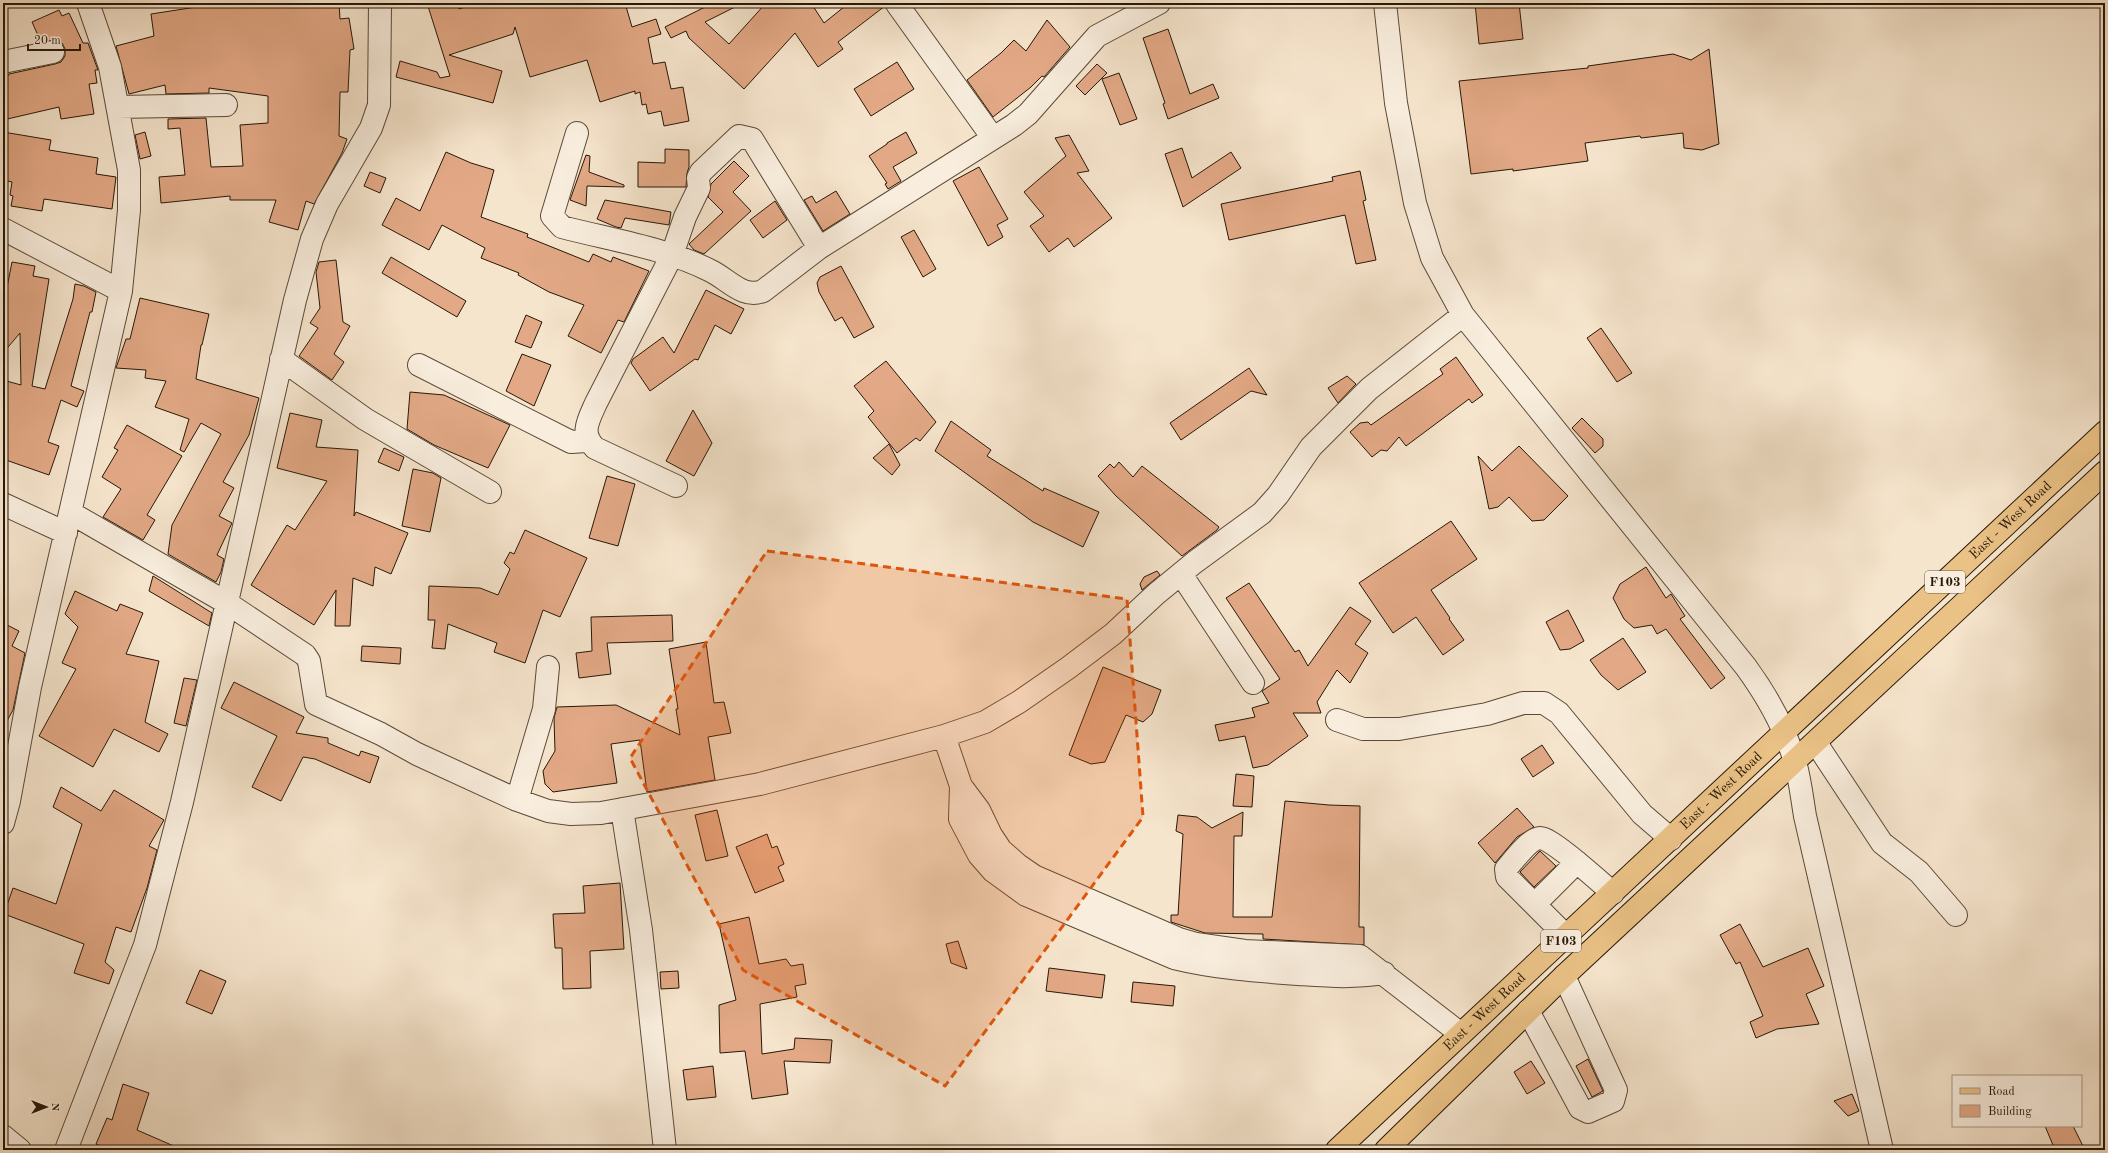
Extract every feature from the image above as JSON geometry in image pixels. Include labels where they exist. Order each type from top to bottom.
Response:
[{"type":"main road","name":"East - West Road","points":[[1337,1150],[2105,432]]},
{"type":"main road","name":"East - West Road","points":[[1386,1150],[1564,976],[1816,743],[2105,472]]},
{"type":"street","points":[[3,823],[9,801],[30,687],[69,523],[121,291],[129,210],[129,170],[110,67],[88,3]]},
{"type":"street","points":[[66,1150],[145,945],[182,802],[281,358],[312,239],[327,204],[377,115],[379,105],[380,3]]},
{"type":"street","points":[[577,133],[552,216],[562,227],[672,255],[712,271],[748,294],[756,294],[819,248],[993,138],[1028,114],[1097,36],[1160,3]]},
{"type":"street","points":[[1385,3],[1396,103],[1415,203],[1432,258],[1463,315],[1746,667],[1769,699],[1785,732],[1795,762],[1805,816],[1882,1150]]},
{"type":"street","points":[[897,4],[993,138]]},
{"type":"street","points":[[3,62],[53,52]]},
{"type":"street","points":[[118,107],[226,105]]},
{"type":"street","points":[[676,486],[595,448],[588,441],[586,432],[588,420],[596,403],[672,255],[685,217],[699,188],[698,178],[702,172],[739,136],[752,139],[819,248]]},
{"type":"street","points":[[3,229],[121,291]]},
{"type":"street","points":[[3,504],[69,523],[227,603],[305,655],[309,661],[316,704],[381,734],[417,754],[517,800],[548,811],[571,814],[622,810],[760,784],[944,736],[985,722],[1019,702],[1113,634],[1181,574],[1262,513],[1278,495],[1311,447],[1369,389],[1463,315]]},
{"type":"street","points":[[281,358],[365,419],[490,492]]},
{"type":"street","points":[[419,365],[571,442],[588,441]]},
{"type":"street","points":[[1181,574],[1253,683]]},
{"type":"street","points":[[517,800],[544,709],[548,667]]},
{"type":"street","points":[[1337,720],[1363,729],[1399,729],[1487,714],[1523,703],[1544,703],[1559,713],[1642,814],[1671,839]]},
{"type":"street","points":[[944,736],[961,786],[979,810],[991,835],[1002,850],[1018,865],[1034,876],[1126,927],[1196,944],[1245,951],[1360,956],[1384,973],[1461,1034]]},
{"type":"street","points":[[1816,743],[1882,843],[1919,872],[1956,915]]},
{"type":"street","points":[[622,810],[641,930],[665,1150]]},
{"type":"street","points":[[1566,936],[1507,877],[1505,873],[1506,869],[1528,845],[1537,839],[1546,839],[1577,862],[1613,893]]},
{"type":"street","points":[[1535,904],[1577,862]]},
{"type":"street","points":[[1528,1011],[1580,1108],[1588,1112],[1613,1101],[1616,1090],[1564,976]]},
{"type":"street","points":[[3,1136],[20,1150]]},
{"type":"highlighted area","points":[[767,551],[1127,599],[1143,817],[945,1086],[743,970],[630,758]]},
{"type":"building","points":[[283,3],[339,3],[340,19],[349,18],[354,49],[350,50],[348,92],[340,92],[339,136],[347,139],[342,153],[314,204],[306,201],[298,230],[269,222],[276,200],[230,200],[230,196],[161,203],[159,177],[185,175],[180,128],[168,129],[168,119],[206,118],[211,167],[243,166],[240,125],[268,123],[268,96],[209,88],[209,93],[166,94],[165,85],[129,94],[116,46],[154,36],[151,14],[203,6],[283,5]]},
{"type":"building","points":[[427,3],[457,3],[459,9],[478,3],[625,3],[632,27],[656,19],[661,34],[648,38],[653,64],[665,62],[671,89],[683,87],[689,121],[664,126],[661,111],[648,114],[646,104],[642,105],[640,92],[635,94],[635,91],[600,102],[587,60],[530,77],[515,27],[513,34],[449,55],[502,71],[493,103],[396,77],[400,61],[437,72],[440,78],[450,76]]},
{"type":"building","points":[[713,3],[743,3],[705,22],[729,44],[766,3],[811,3],[824,23],[849,3],[885,3],[885,6],[838,42],[843,49],[818,67],[795,33],[744,89],[689,38],[686,31],[671,38],[665,27]]},
{"type":"building","points":[[1475,3],[1519,3],[1523,39],[1479,44]]},
{"type":"building","points":[[59,10],[62,16],[69,13],[83,43],[88,43],[98,70],[95,70],[97,83],[89,84],[94,114],[61,119],[59,107],[3,120],[3,77],[9,74],[61,62],[65,56],[65,49],[62,43],[57,40],[41,42],[32,22]]},
{"type":"building","points":[[1047,20],[1070,47],[1044,77],[1042,76],[1031,87],[993,117],[967,80],[1001,53],[1014,40],[1026,51]]},
{"type":"building","points":[[1168,29],[1190,94],[1213,84],[1219,98],[1168,119],[1163,104],[1165,103],[1143,38]]},
{"type":"building","points":[[1709,49],[1719,144],[1702,150],[1684,148],[1683,133],[1641,138],[1640,136],[1585,143],[1588,161],[1513,171],[1513,169],[1471,174],[1459,81],[1588,68],[1588,66],[1673,54],[1691,60]]},
{"type":"building","points":[[897,62],[914,89],[871,116],[854,89]]},
{"type":"building","points":[[1097,64],[1107,73],[1085,95],[1076,86]]},
{"type":"building","points":[[1119,73],[1137,119],[1120,125],[1102,79]]},
{"type":"building","points":[[3,132],[51,140],[49,150],[98,158],[96,174],[116,177],[112,209],[44,199],[42,211],[11,206],[13,196],[10,195],[12,182],[3,180]]},
{"type":"building","points":[[145,132],[151,156],[140,159],[135,135]]},
{"type":"building","points":[[906,132],[917,153],[893,167],[901,181],[888,189],[885,184],[887,183],[869,156]]},
{"type":"building","points":[[1069,135],[1089,171],[1077,173],[1112,218],[1074,247],[1068,238],[1049,252],[1030,226],[1044,216],[1024,192],[1066,156],[1055,138]]},
{"type":"building","points":[[1182,148],[1192,178],[1231,152],[1241,168],[1183,207],[1165,154]]},
{"type":"building","points":[[665,149],[689,150],[689,167],[686,187],[638,187],[638,162],[665,163]]},
{"type":"building","points":[[446,152],[471,163],[494,170],[481,217],[528,234],[527,237],[589,262],[593,254],[611,262],[613,257],[649,271],[624,322],[618,320],[601,353],[568,336],[584,305],[549,292],[518,275],[519,273],[481,258],[485,248],[442,225],[429,250],[382,225],[396,198],[420,211]]},
{"type":"building","points":[[586,155],[590,156],[589,172],[624,185],[624,187],[587,186],[586,206],[570,200]]},
{"type":"building","points":[[734,161],[749,176],[733,192],[751,211],[704,254],[694,250],[689,244],[723,212],[708,197],[711,184]]},
{"type":"building","points":[[979,167],[1008,219],[997,225],[1003,237],[988,246],[953,181]]},
{"type":"building","points":[[1360,171],[1366,200],[1363,201],[1376,260],[1356,264],[1345,215],[1229,240],[1221,204],[1333,181],[1332,177]]},
{"type":"building","points":[[370,172],[386,178],[380,193],[364,186]]},
{"type":"building","points":[[836,191],[850,214],[823,231],[804,200],[812,196],[816,203]]},
{"type":"building","points":[[605,200],[671,212],[669,225],[625,218],[621,228],[616,227],[597,219]]},
{"type":"building","points":[[775,201],[787,220],[763,238],[750,220]]},
{"type":"building","points":[[914,230],[936,269],[923,277],[901,237]]},
{"type":"building","points":[[391,257],[466,301],[457,317],[382,273]]},
{"type":"building","points":[[336,260],[343,322],[350,326],[334,354],[344,362],[332,380],[299,356],[318,328],[310,323],[320,308],[316,272],[319,262]]},
{"type":"building","points":[[12,262],[35,266],[33,276],[49,279],[32,386],[45,389],[73,299],[75,284],[84,286],[96,292],[92,312],[90,312],[71,386],[84,391],[77,407],[61,400],[48,442],[59,446],[49,475],[3,459],[3,380],[21,385],[20,333],[3,353],[3,308]]},
{"type":"building","points":[[841,266],[874,327],[854,338],[842,317],[835,321],[819,292],[817,283],[820,277]]},
{"type":"building","points":[[706,290],[744,309],[731,334],[715,325],[698,360],[695,359],[650,391],[631,363],[633,359],[663,337],[674,353]]},
{"type":"building","points":[[140,298],[209,314],[201,345],[196,379],[259,398],[249,435],[223,482],[234,488],[219,516],[232,523],[217,555],[224,559],[221,572],[216,582],[168,554],[172,525],[221,434],[201,423],[184,452],[180,450],[189,419],[155,407],[166,381],[145,378],[146,370],[116,368],[126,339],[130,339]]},
{"type":"building","points":[[526,315],[542,322],[531,348],[515,342]]},
{"type":"building","points":[[1601,328],[1632,373],[1617,382],[1587,338]]},
{"type":"building","points":[[522,354],[551,365],[534,406],[506,391]]},
{"type":"building","points":[[1456,357],[1483,395],[1472,403],[1469,399],[1406,446],[1399,437],[1387,451],[1381,450],[1372,457],[1350,432],[1360,423],[1368,422],[1371,425],[1443,374],[1440,369]]},
{"type":"building","points":[[886,361],[936,422],[920,441],[916,438],[897,453],[868,417],[874,411],[854,386]]},
{"type":"building","points":[[1249,368],[1267,395],[1251,391],[1181,440],[1170,423]]},
{"type":"building","points":[[1347,376],[1356,384],[1338,403],[1328,388]]},
{"type":"building","points":[[410,392],[444,395],[510,425],[488,468],[434,445],[407,429]]},
{"type":"building","points":[[693,410],[712,443],[694,476],[666,461]]},
{"type":"building","points":[[290,413],[322,420],[316,447],[358,450],[354,516],[356,512],[408,533],[391,574],[375,567],[373,586],[353,578],[350,626],[335,626],[336,590],[314,625],[251,585],[287,525],[295,530],[327,481],[277,468]]},
{"type":"building","points":[[1582,418],[1603,439],[1603,446],[1595,453],[1572,428]]},
{"type":"building","points":[[951,421],[991,450],[987,456],[1043,491],[1044,488],[1099,512],[1083,547],[1033,522],[935,451]]},
{"type":"building","points":[[127,425],[182,456],[147,515],[155,520],[143,540],[103,517],[121,489],[102,477],[118,450],[114,448]]},
{"type":"building","points":[[889,444],[900,465],[892,475],[873,458]]},
{"type":"building","points":[[1519,446],[1568,496],[1544,520],[1532,521],[1509,497],[1498,507],[1489,509],[1478,456],[1492,471]]},
{"type":"building","points":[[384,448],[404,457],[399,471],[378,462]]},
{"type":"building","points":[[1119,462],[1133,477],[1142,466],[1219,527],[1217,530],[1182,556],[1116,496],[1098,476],[1110,464],[1114,468]]},
{"type":"building","points":[[413,469],[433,473],[441,478],[430,532],[402,526]]},
{"type":"building","points":[[607,476],[635,484],[618,546],[589,538]]},
{"type":"building","points":[[1451,521],[1477,559],[1431,590],[1464,640],[1443,655],[1416,617],[1393,633],[1359,583]]},
{"type":"building","points":[[525,530],[587,558],[560,617],[543,610],[525,663],[494,652],[497,643],[448,624],[445,649],[432,648],[435,620],[428,620],[429,586],[480,588],[498,595],[510,569],[504,563],[510,552],[514,554]]},
{"type":"building","points":[[1646,567],[1666,598],[1671,594],[1685,616],[1680,619],[1725,678],[1711,689],[1666,629],[1657,634],[1652,625],[1634,628],[1624,619],[1613,598],[1620,584]]},
{"type":"building","points":[[1157,571],[1160,575],[1142,590],[1140,584],[1144,577]]},
{"type":"building","points":[[153,576],[212,613],[209,626],[149,591]]},
{"type":"building","points":[[1249,583],[1295,652],[1299,650],[1308,666],[1350,607],[1371,621],[1355,644],[1368,653],[1350,683],[1337,670],[1317,702],[1321,713],[1293,713],[1308,736],[1268,765],[1253,768],[1245,736],[1219,741],[1215,725],[1255,717],[1252,708],[1269,703],[1262,691],[1280,679],[1226,598]]},
{"type":"building","points":[[75,591],[117,611],[120,604],[143,613],[126,654],[159,661],[145,722],[168,734],[159,752],[114,729],[93,767],[39,736],[76,669],[62,663],[78,627],[65,614]]},
{"type":"building","points":[[1568,610],[1584,641],[1570,649],[1560,650],[1546,622]]},
{"type":"building","points":[[672,615],[673,641],[607,643],[611,674],[579,678],[576,653],[592,651],[591,617]]},
{"type":"building","points":[[3,623],[19,631],[12,646],[25,653],[13,710],[3,728]]},
{"type":"building","points":[[1623,638],[1646,672],[1618,690],[1601,675],[1590,660]]},
{"type":"building","points":[[706,642],[714,703],[724,702],[731,733],[708,737],[715,780],[647,792],[640,740],[611,744],[617,783],[553,792],[545,784],[543,771],[555,751],[554,718],[557,707],[616,705],[680,735],[676,709],[678,709],[669,649]]},
{"type":"building","points":[[362,646],[401,648],[400,664],[361,661]]},
{"type":"building","points":[[1103,667],[1161,690],[1152,714],[1143,722],[1126,715],[1105,762],[1091,764],[1069,755]]},
{"type":"building","points":[[184,678],[197,680],[186,726],[174,723]]},
{"type":"building","points":[[234,682],[304,717],[296,733],[328,738],[328,743],[359,756],[361,751],[379,757],[370,783],[315,759],[303,757],[281,801],[252,787],[277,736],[221,708]]},
{"type":"building","points":[[1542,745],[1554,763],[1533,777],[1521,759]]},
{"type":"building","points":[[1236,774],[1254,776],[1252,807],[1233,806]]},
{"type":"building","points":[[61,787],[101,811],[114,790],[164,820],[149,846],[157,850],[147,888],[131,932],[116,927],[105,962],[114,970],[109,984],[74,973],[84,944],[4,914],[13,888],[56,904],[82,824],[53,807]]},
{"type":"building","points":[[1285,801],[1360,806],[1359,927],[1364,927],[1364,945],[1263,939],[1263,934],[1205,933],[1171,922],[1171,915],[1178,915],[1183,834],[1176,831],[1178,815],[1197,817],[1212,828],[1243,812],[1242,836],[1234,836],[1233,917],[1272,917]]},
{"type":"building","points":[[1517,808],[1534,827],[1517,837],[1495,863],[1478,843]]},
{"type":"building","points":[[717,810],[728,856],[706,861],[695,815]]},
{"type":"building","points":[[767,834],[772,848],[777,846],[784,864],[778,867],[784,881],[755,893],[736,847]]},
{"type":"building","points":[[1540,851],[1556,866],[1534,887],[1520,872]]},
{"type":"building","points":[[620,883],[624,949],[590,951],[591,988],[563,989],[562,948],[555,948],[553,914],[585,913],[583,886]]},
{"type":"building","points":[[749,917],[759,964],[786,959],[791,966],[803,964],[806,984],[795,986],[797,997],[760,1004],[762,1054],[794,1049],[795,1038],[832,1040],[830,1063],[784,1061],[788,1094],[752,1099],[745,1051],[720,1053],[719,1005],[736,1000],[719,924]]},
{"type":"building","points":[[1740,924],[1763,967],[1808,948],[1824,986],[1806,994],[1819,1024],[1777,1029],[1756,1038],[1750,1022],[1763,1016],[1740,962],[1736,964],[1720,935]]},
{"type":"building","points":[[958,941],[967,969],[951,963],[946,944]]},
{"type":"building","points":[[1049,968],[1105,975],[1102,998],[1046,991]]},
{"type":"building","points":[[200,970],[226,981],[212,1014],[186,1003]]},
{"type":"building","points":[[678,971],[679,988],[661,989],[660,972]]},
{"type":"building","points":[[1133,982],[1175,986],[1173,1006],[1131,1002]]},
{"type":"building","points":[[1588,1059],[1603,1091],[1592,1097],[1576,1066]]},
{"type":"building","points":[[1531,1061],[1545,1083],[1527,1094],[1514,1072]]},
{"type":"building","points":[[713,1066],[716,1097],[687,1100],[683,1070]]},
{"type":"building","points":[[123,1084],[149,1093],[137,1130],[183,1150],[111,1150],[96,1144],[107,1118],[112,1120]]},
{"type":"building","points":[[1852,1094],[1859,1111],[1848,1116],[1834,1101]]},
{"type":"building","points":[[2045,1127],[2074,1127],[2085,1150],[2055,1150]]}]
